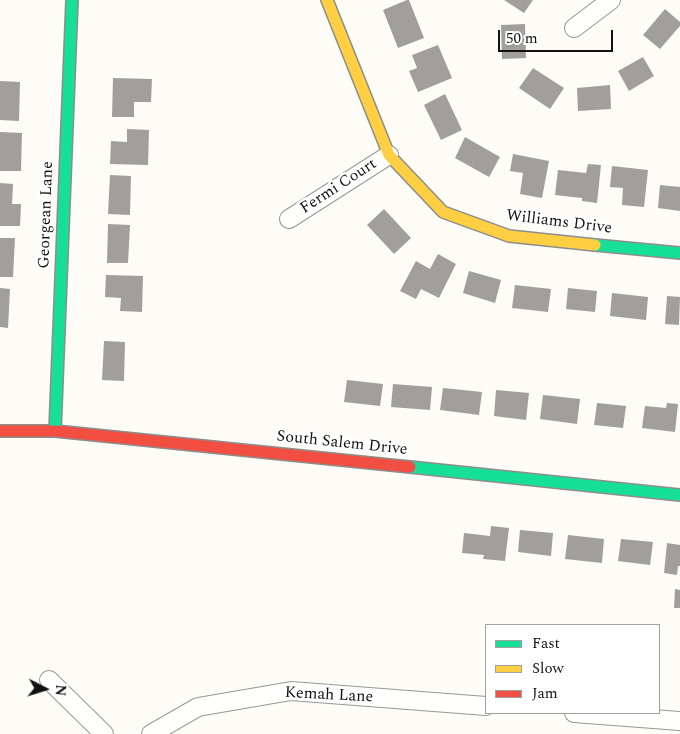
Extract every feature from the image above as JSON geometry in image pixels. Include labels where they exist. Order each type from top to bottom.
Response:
[{"type":"street","name":"Georgean Lane","points":[[55,431],[72,0]]},
{"type":"street","name":"Williams Drive","points":[[327,0],[389,155],[443,212],[509,236],[680,253]]},
{"type":"street","points":[[574,28],[611,0]]},
{"type":"street","name":"Fermi Court","points":[[289,219],[389,155]]},
{"type":"street","name":"South Salem Drive","points":[[0,431],[55,431],[680,496]]},
{"type":"street","points":[[49,680],[104,734]]},
{"type":"street","name":"Kemah Lane","points":[[151,734],[198,707],[291,691],[485,706]]},
{"type":"street","points":[[587,714],[680,721]]},
{"type":"building","points":[[409,0],[424,38],[398,48],[383,10]]},
{"type":"building","points":[[504,0],[533,0],[524,13]]},
{"type":"building","points":[[665,9],[680,22],[680,26],[660,49],[643,35]]},
{"type":"building","points":[[525,24],[526,58],[502,59],[501,25]]},
{"type":"building","points":[[438,45],[452,78],[418,92],[409,71],[417,68],[412,55]]},
{"type":"building","points":[[643,57],[654,76],[629,91],[618,71]]},
{"type":"building","points":[[533,68],[564,88],[550,109],[519,88]]},
{"type":"building","points":[[113,78],[152,79],[151,102],[134,102],[134,117],[112,117]]},
{"type":"building","points":[[0,81],[20,82],[19,121],[0,120]]},
{"type":"building","points":[[610,85],[611,109],[578,111],[577,88]]},
{"type":"building","points":[[445,94],[462,130],[441,140],[424,105]]},
{"type":"building","points":[[127,129],[149,130],[148,165],[110,164],[111,141],[127,142]]},
{"type":"building","points":[[0,132],[22,133],[21,171],[0,171]]},
{"type":"building","points":[[465,137],[500,157],[489,177],[455,158]]},
{"type":"building","points":[[513,154],[549,161],[542,198],[520,194],[523,173],[510,171]]},
{"type":"building","points":[[588,164],[601,165],[597,203],[582,201],[582,198],[555,195],[558,170],[586,173]]},
{"type":"building","points":[[612,166],[648,170],[644,207],[622,205],[623,188],[610,187]]},
{"type":"building","points":[[110,175],[131,176],[130,215],[108,214]]},
{"type":"building","points":[[0,183],[13,184],[12,204],[21,204],[20,226],[0,226]]},
{"type":"building","points":[[660,185],[680,187],[680,211],[658,208]]},
{"type":"building","points":[[384,209],[411,238],[394,254],[367,225]]},
{"type":"building","points":[[108,224],[130,225],[128,263],[107,263]]},
{"type":"building","points":[[0,238],[15,238],[13,277],[0,277]]},
{"type":"building","points":[[438,254],[456,264],[439,298],[421,289],[416,299],[400,291],[416,261],[430,269]]},
{"type":"building","points":[[469,271],[501,280],[495,303],[463,293]]},
{"type":"building","points":[[106,275],[143,276],[142,312],[120,311],[121,298],[105,297]]},
{"type":"building","points":[[515,285],[551,289],[548,312],[512,308]]},
{"type":"building","points":[[0,288],[10,289],[8,328],[0,327]]},
{"type":"building","points":[[568,288],[597,291],[595,312],[566,309]]},
{"type":"building","points":[[612,293],[648,297],[646,320],[610,316]]},
{"type":"building","points":[[667,296],[680,297],[679,325],[665,324]]},
{"type":"building","points":[[104,341],[125,342],[124,381],[102,380]]},
{"type":"building","points":[[347,380],[383,384],[380,406],[344,402]]},
{"type":"building","points":[[393,384],[432,387],[430,410],[391,407]]},
{"type":"building","points":[[443,388],[482,392],[479,415],[440,410]]},
{"type":"building","points":[[496,390],[529,393],[526,420],[494,416]]},
{"type":"building","points":[[543,395],[580,399],[577,424],[540,419]]},
{"type":"building","points":[[597,403],[626,406],[623,428],[594,425]]},
{"type":"building","points":[[667,403],[678,404],[675,432],[642,428],[645,406],[666,408]]},
{"type":"building","points":[[491,526],[509,528],[505,561],[483,559],[484,555],[462,553],[464,533],[490,536]]},
{"type":"building","points":[[520,530],[553,533],[551,556],[518,552]]},
{"type":"building","points":[[568,535],[604,539],[602,563],[565,559]]},
{"type":"building","points":[[621,539],[653,542],[650,565],[618,561]]},
{"type":"building","points":[[667,543],[680,545],[680,566],[678,566],[677,575],[664,573]]},
{"type":"building","points":[[675,589],[680,590],[680,608],[674,608]]},
{"type":"traffic: fast","points":[[55,431],[72,0]]},
{"type":"traffic: fast","points":[[595,245],[680,253]]},
{"type":"traffic: fast","points":[[410,467],[680,495]]},
{"type":"traffic: slow","points":[[327,0],[389,155],[443,212],[509,236],[595,245]]},
{"type":"traffic: jam","points":[[0,431],[55,431],[410,467]]}]
